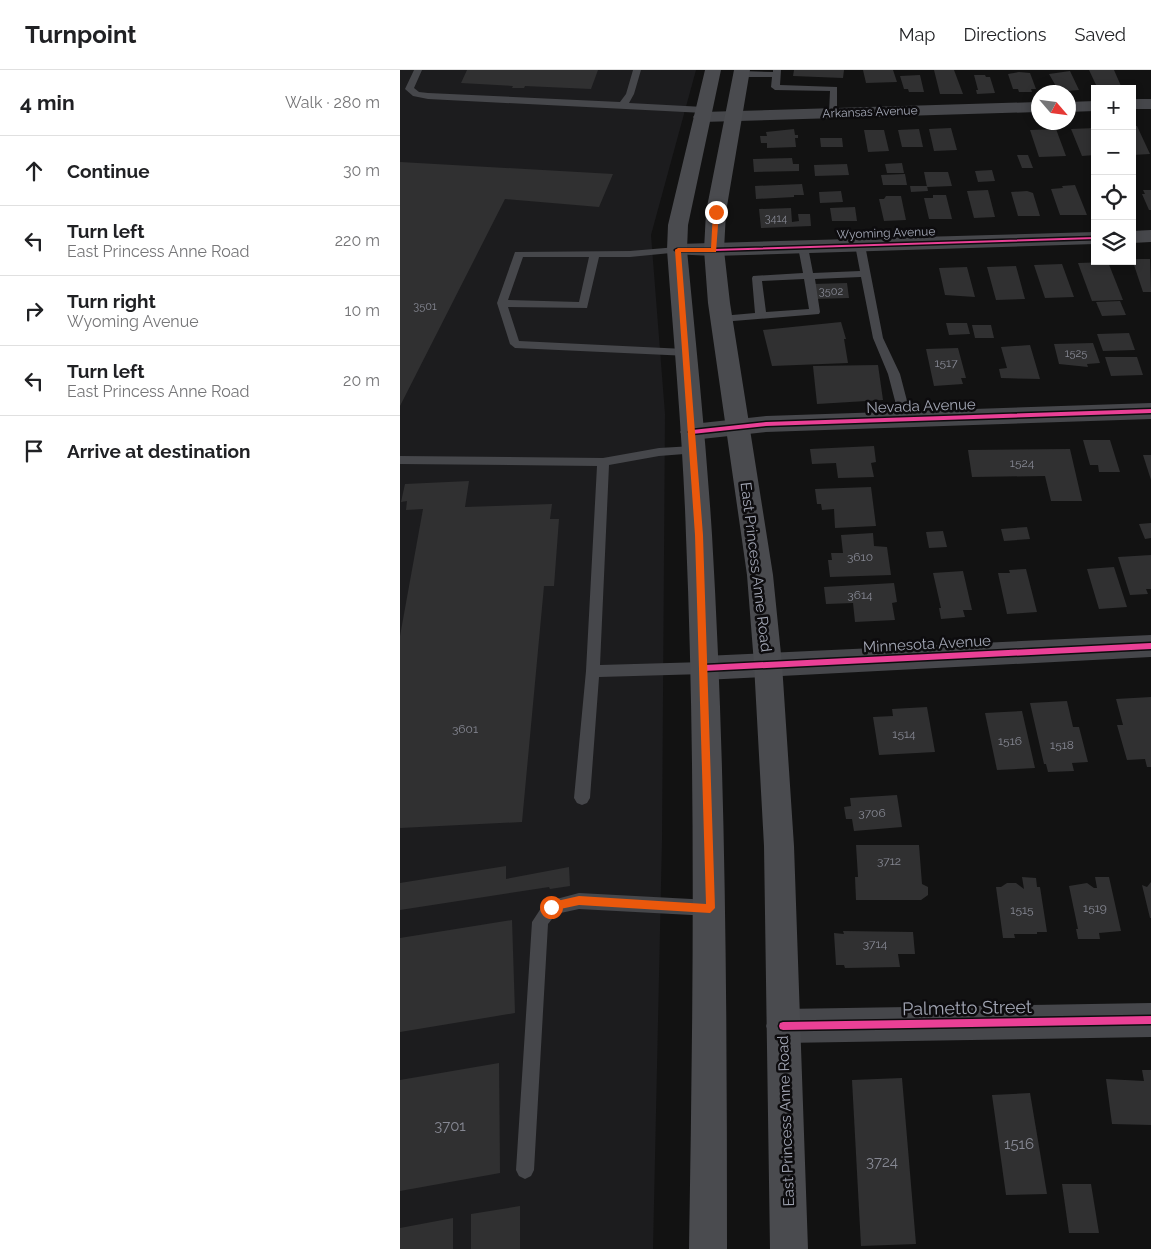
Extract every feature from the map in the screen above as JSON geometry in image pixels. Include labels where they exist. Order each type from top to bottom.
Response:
[{"type":"main road","points":[[708,1249],[710,908],[704,668],[699,535],[678,250],[678,225],[713,70]]},
{"type":"main road","name":"East Princess Anne Road","points":[[742,72],[716,212],[714,250],[721,318],[760,574],[768,664],[779,846],[790,1249]]},
{"type":"street","points":[[1136,104],[1151,104]]},
{"type":"street","points":[[1076,106],[1091,106]]},
{"type":"street","name":"Arkansas Avenue","points":[[703,113],[734,116],[1031,107]]},
{"type":"street","points":[[1136,237],[1151,236]]},
{"type":"street","name":"Wyoming Avenue","points":[[678,250],[1091,238]]},
{"type":"street","name":"Nevada Avenue","points":[[693,441],[737,427],[766,424],[1151,410]]},
{"type":"street","name":"Minnesota Avenue","points":[[704,668],[1151,646]]},
{"type":"street","name":"Palmetto Street","points":[[783,1026],[1151,1020]]},
{"type":"lane","points":[[418,70],[409,89],[416,94],[428,96],[623,105],[703,113]]},
{"type":"lane","points":[[623,105],[630,94],[637,70]]},
{"type":"lane","points":[[742,72],[777,73],[775,87],[834,89],[833,113]]},
{"type":"lane","points":[[860,245],[878,338],[894,374],[906,420]]},
{"type":"lane","points":[[721,318],[761,316],[788,310],[815,312],[802,247]]},
{"type":"lane","points":[[678,250],[630,254],[519,254],[502,303],[515,344],[685,353]]},
{"type":"lane","points":[[502,303],[583,306],[594,253]]},
{"type":"lane","points":[[761,316],[757,278],[866,274]]},
{"type":"lane","points":[[400,460],[604,462],[659,452],[693,441]]},
{"type":"lane","points":[[582,798],[593,671],[604,462]]},
{"type":"lane","points":[[593,671],[704,668]]},
{"type":"lane","points":[[525,1170],[540,922],[551,907],[579,901],[710,908]]},
{"type":"shaded area","points":[[400,70],[696,70],[651,235],[665,414],[662,840],[653,1249],[400,1249]]},
{"type":"building","points":[[467,70],[598,70],[591,89],[525,86],[524,88],[512,88],[513,86],[461,83]]},
{"type":"building","points":[[794,70],[844,70],[843,78],[793,76]]},
{"type":"building","points":[[863,70],[893,70],[897,82],[866,83]]},
{"type":"building","points":[[934,70],[954,70],[963,94],[940,94]]},
{"type":"building","points":[[1089,70],[1114,70],[1121,85],[1096,85]]},
{"type":"building","points":[[1070,71],[1079,90],[1076,90],[1076,85],[1055,85],[1049,74]]},
{"type":"building","points":[[1030,73],[1034,85],[1031,85],[1031,92],[1019,92],[1018,89],[1013,89],[1008,74]]},
{"type":"building","points":[[920,75],[924,92],[909,92],[908,89],[904,89],[900,76]]},
{"type":"building","points":[[974,75],[990,77],[995,93],[977,94],[976,90],[978,90]]},
{"type":"building","points":[[1136,126],[1137,126],[1150,154],[1136,155]]},
{"type":"building","points":[[951,128],[957,150],[934,151],[929,129]]},
{"type":"building","points":[[1091,128],[1091,155],[1082,156],[1071,130]]},
{"type":"building","points":[[794,129],[795,135],[798,135],[798,138],[795,138],[796,147],[767,148],[767,143],[761,143],[760,136],[767,136],[766,132]]},
{"type":"building","points":[[919,129],[923,147],[902,147],[898,130]]},
{"type":"building","points":[[864,130],[884,130],[889,151],[868,152]]},
{"type":"building","points":[[1030,130],[1056,130],[1066,156],[1039,157]]},
{"type":"building","points":[[820,138],[842,138],[843,147],[821,147]]},
{"type":"building","points":[[1017,155],[1028,155],[1033,168],[1022,168]]},
{"type":"building","points":[[792,158],[793,164],[799,164],[799,171],[754,172],[753,159]]},
{"type":"building","points":[[400,162],[613,174],[599,207],[505,199],[400,406]]},
{"type":"building","points":[[902,163],[904,173],[887,173],[885,164]]},
{"type":"building","points":[[847,164],[849,175],[815,176],[814,165]]},
{"type":"building","points":[[992,170],[995,181],[978,182],[975,171]]},
{"type":"building","points":[[924,172],[948,172],[952,186],[927,187]]},
{"type":"building","points":[[905,174],[907,185],[883,185],[881,175]]},
{"type":"building","points":[[802,184],[804,195],[756,199],[755,186]]},
{"type":"building","points":[[1075,185],[1087,215],[1060,215],[1051,189]]},
{"type":"building","points":[[910,186],[927,186],[928,191],[911,192]]},
{"type":"building","points":[[988,190],[995,217],[974,218],[967,191]]},
{"type":"building","points":[[1143,190],[1151,190],[1151,210],[1149,210],[1142,194],[1145,194]]},
{"type":"building","points":[[841,191],[843,202],[820,203],[819,192]]},
{"type":"building","points":[[1027,191],[1033,193],[1040,216],[1018,216],[1011,192]]},
{"type":"building","points":[[933,195],[946,195],[952,219],[929,219],[924,198],[933,198]]},
{"type":"building","points":[[886,196],[901,196],[906,220],[884,221],[879,199],[884,199]]},
{"type":"building","points":[[855,207],[857,221],[832,221],[830,208]]},
{"type":"building","points":[[791,208],[792,222],[799,221],[798,214],[810,214],[811,226],[761,228],[759,209]]},
{"type":"building","points":[[1136,259],[1150,259],[1151,292],[1143,292],[1134,265],[1136,265]]},
{"type":"building","points":[[1078,263],[1109,265],[1123,300],[1092,301]]},
{"type":"building","points":[[1062,264],[1074,297],[1045,298],[1034,265]]},
{"type":"building","points":[[1016,266],[1025,299],[996,300],[987,267]]},
{"type":"building","points":[[967,267],[975,297],[945,295],[939,268]]},
{"type":"building","points":[[847,283],[849,298],[814,299],[813,284]]},
{"type":"building","points":[[1120,301],[1126,315],[1102,316],[1096,302]]},
{"type":"building","points":[[841,322],[846,339],[844,339],[848,363],[772,366],[763,330]]},
{"type":"building","points":[[946,323],[967,323],[970,334],[949,335]]},
{"type":"building","points":[[972,325],[991,325],[994,338],[975,338]]},
{"type":"building","points":[[1129,333],[1135,350],[1103,351],[1097,334]]},
{"type":"building","points":[[1093,343],[1100,363],[1087,364],[1088,367],[1059,364],[1054,344]]},
{"type":"building","points":[[1030,345],[1040,379],[1001,378],[999,369],[1007,368],[1001,347]]},
{"type":"building","points":[[958,348],[966,378],[961,378],[963,384],[934,386],[926,349]]},
{"type":"building","points":[[1105,357],[1137,357],[1143,375],[1111,376]]},
{"type":"building","points":[[878,365],[883,400],[817,404],[813,366]]},
{"type":"building","points":[[1083,440],[1110,440],[1120,472],[1099,472],[1098,465],[1090,465]]},
{"type":"building","points":[[874,446],[876,462],[871,463],[874,477],[838,478],[836,463],[812,464],[810,449]]},
{"type":"building","points":[[1070,449],[1082,501],[1051,501],[1045,476],[972,477],[968,450]]},
{"type":"building","points":[[1143,455],[1151,455],[1151,480]]},
{"type":"building","points":[[469,481],[465,507],[552,504],[550,519],[559,519],[554,586],[544,586],[522,822],[400,828],[400,636],[423,509],[406,510],[407,501],[401,502],[405,484]]},
{"type":"building","points":[[871,487],[876,526],[835,528],[834,509],[822,510],[821,504],[817,504],[815,489]]},
{"type":"building","points":[[1151,523],[1151,538],[1145,539],[1139,524]]},
{"type":"building","points":[[1027,527],[1030,539],[1004,541],[1001,529]]},
{"type":"building","points":[[943,531],[947,547],[929,548],[926,532]]},
{"type":"building","points":[[873,533],[874,546],[887,547],[891,575],[830,577],[828,560],[832,560],[831,553],[843,553],[841,535]]},
{"type":"building","points":[[1151,555],[1151,589],[1146,589],[1148,594],[1130,595],[1118,557]]},
{"type":"building","points":[[1114,567],[1127,607],[1099,609],[1087,569]]},
{"type":"building","points":[[1026,569],[1037,612],[1007,614],[998,573],[1010,573],[1009,570]]},
{"type":"building","points":[[963,571],[972,610],[963,610],[965,617],[941,619],[939,608],[941,608],[933,573]]},
{"type":"building","points":[[894,583],[897,602],[892,603],[895,620],[855,622],[853,603],[826,604],[824,587]]},
{"type":"building","points":[[1151,697],[1151,767],[1147,767],[1145,759],[1127,760],[1117,725],[1123,725],[1116,699]]},
{"type":"building","points":[[1067,701],[1073,727],[1079,727],[1088,762],[1072,763],[1074,771],[1048,772],[1046,764],[1044,764],[1030,703]]},
{"type":"building","points":[[927,707],[935,752],[879,755],[873,717],[893,716],[892,709]]},
{"type":"building","points":[[1022,711],[1035,768],[997,770],[985,713]]},
{"type":"building","points":[[897,795],[902,827],[854,831],[852,819],[846,819],[844,807],[851,806],[850,798]]},
{"type":"building","points":[[856,845],[919,845],[922,884],[928,887],[928,895],[921,900],[856,900],[855,877],[858,877]]},
{"type":"building","points":[[506,866],[506,879],[569,867],[570,886],[550,889],[549,887],[400,910],[400,883]]},
{"type":"building","points":[[1022,877],[1036,878],[1037,887],[1040,887],[1047,932],[1014,934],[1015,938],[1003,938],[996,887],[1001,887],[1007,883],[1016,883],[1024,889]]},
{"type":"building","points":[[1095,877],[1109,877],[1121,931],[1099,933],[1100,939],[1078,939],[1076,929],[1078,929],[1069,886],[1087,883],[1097,888]]},
{"type":"building","points":[[1151,882],[1150,918],[1142,885],[1147,887]]},
{"type":"building","points":[[512,920],[515,1013],[400,1032],[400,938]]},
{"type":"building","points":[[843,931],[913,932],[915,954],[898,954],[900,967],[845,968],[844,965],[836,965],[834,933],[844,934]]},
{"type":"building","points":[[499,1063],[500,1173],[400,1191],[400,1080]]},
{"type":"building","points":[[1142,1070],[1151,1070],[1151,1125],[1112,1124],[1106,1079],[1144,1081]]},
{"type":"building","points":[[902,1078],[916,1244],[861,1246],[852,1080]]},
{"type":"building","points":[[1030,1093],[1047,1194],[1006,1195],[992,1095]]},
{"type":"building","points":[[1062,1184],[1091,1184],[1099,1233],[1069,1233]]},
{"type":"building","points":[[520,1206],[520,1249],[471,1249],[471,1214]]},
{"type":"building","points":[[453,1218],[453,1249],[400,1249],[400,1228]]},
{"type":"cycle path","points":[[677,250],[1091,238]]},
{"type":"cycle path","points":[[692,432],[766,424],[1151,411]]},
{"type":"cycle path","points":[[704,668],[1151,646]]},
{"type":"cycle path","points":[[783,1026],[1151,1020]]},
{"type":"route","points":[[551,907],[579,901],[710,908],[699,535],[678,250],[714,250],[716,212]]}]
